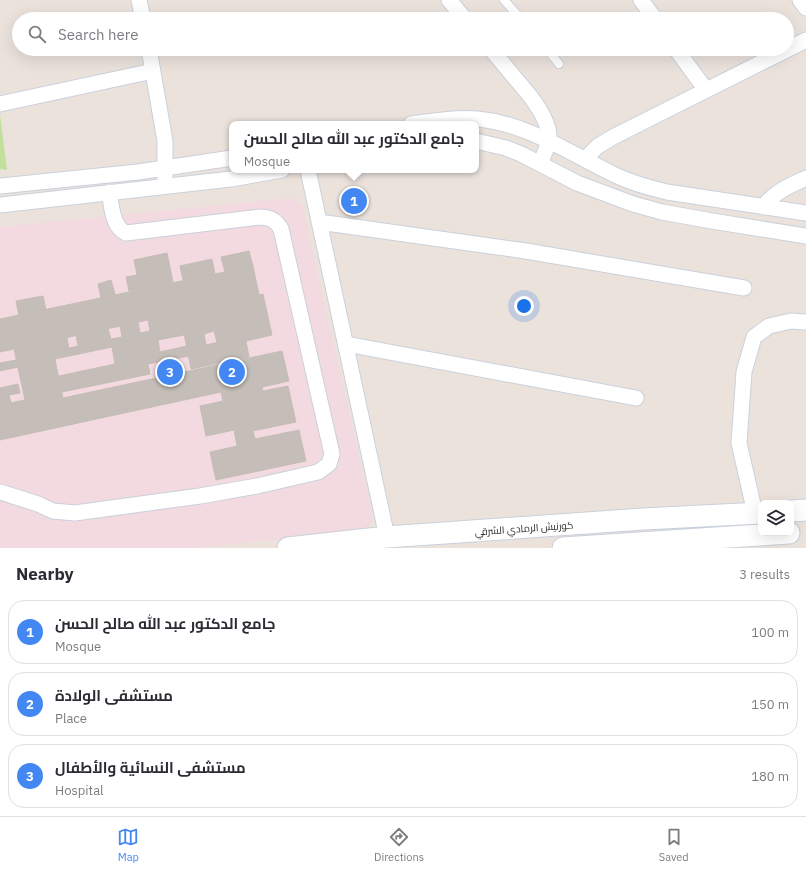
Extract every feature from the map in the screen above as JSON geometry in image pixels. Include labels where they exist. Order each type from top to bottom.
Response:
[{"type":"main road","points":[[794,511],[806,510]]},
{"type":"main road","name":"كورنيش الرمادي الشرقي","points":[[288,548],[387,537],[643,519],[758,513]]},
{"type":"main road","points":[[642,542],[643,519]]},
{"type":"main road","points":[[794,533],[806,532]]},
{"type":"main road","points":[[563,548],[758,535]]},
{"type":"street","points":[[140,0],[142,12]]},
{"type":"street","points":[[449,0],[459,12]]},
{"type":"street","points":[[641,0],[650,12]]},
{"type":"street","points":[[800,0],[806,8]]},
{"type":"street","points":[[794,46],[806,40]]},
{"type":"street","points":[[150,56],[165,141],[165,187]]},
{"type":"street","points":[[497,56],[536,104],[548,131],[549,140],[540,164]]},
{"type":"street","points":[[681,56],[706,90]]},
{"type":"street","points":[[586,159],[598,146],[613,137],[774,56]]},
{"type":"street","points":[[0,104],[153,72]]},
{"type":"street","points":[[431,121],[445,119],[479,119],[515,127],[549,140],[617,175],[650,188],[667,192],[806,213]]},
{"type":"street","points":[[479,142],[506,148],[604,194],[648,208],[712,221],[806,236]]},
{"type":"street","points":[[0,186],[166,168],[229,158]]},
{"type":"street","points":[[0,204],[165,187],[231,179],[265,173]]},
{"type":"street","points":[[309,173],[387,537]]},
{"type":"street","points":[[763,207],[778,191],[806,178]]},
{"type":"street","points":[[0,492],[38,504],[53,511],[75,513],[200,496],[257,486],[318,472],[329,464],[331,460],[332,454],[283,237],[278,224],[273,219],[260,216],[126,233],[118,228],[109,192]]},
{"type":"street","points":[[319,222],[526,251],[744,288]]},
{"type":"street","points":[[758,513],[739,443],[744,372],[754,337],[769,326],[790,321],[806,322]]},
{"type":"street","points":[[346,344],[636,398]]},
{"type":"lane","points":[[504,0],[515,12]]},
{"type":"lane","points":[[553,56],[559,64]]},
{"type":"shaded area","points":[[292,198],[302,205],[373,517],[366,531],[192,548],[0,548],[0,227]]},
{"type":"green space","points":[[0,114],[7,170],[0,169]]},
{"type":"building","points":[[249,251],[253,266],[225,272],[221,257]]},
{"type":"building","points":[[167,253],[173,282],[140,289],[134,260]]},
{"type":"building","points":[[212,259],[215,274],[183,280],[180,266]]},
{"type":"building","points":[[253,266],[259,295],[216,305],[221,329],[204,334],[206,345],[224,341],[229,361],[191,369],[180,313],[51,341],[63,398],[282,351],[289,381],[262,387],[263,391],[288,386],[296,422],[253,431],[255,439],[299,430],[306,461],[216,480],[210,452],[237,446],[234,430],[206,436],[200,406],[223,401],[221,392],[0,440],[0,405],[25,400],[14,349],[0,352],[0,319]]},
{"type":"building","points":[[137,275],[140,289],[129,291],[126,277]]},
{"type":"building","points":[[111,280],[115,294],[101,298],[98,284]]},
{"type":"building","points":[[263,294],[272,335],[246,341],[249,357],[229,361],[224,341],[217,342],[214,331],[221,329],[216,305]]},
{"type":"building","points":[[43,296],[46,310],[19,316],[16,301]]},
{"type":"building","points":[[180,313],[184,335],[158,340],[160,352],[187,346],[189,356],[148,364],[150,374],[62,392],[59,376],[115,364],[112,347],[55,359],[53,352],[78,346],[76,335],[108,329],[111,339],[122,337],[120,326],[138,322],[140,333],[150,331],[148,320]]},
{"type":"building","points":[[67,338],[69,348],[53,352],[51,341]]},
{"type":"building","points":[[16,360],[18,367],[0,371],[0,363]]},
{"type":"building","points":[[18,384],[20,393],[9,395],[11,403],[0,405],[0,388]]},
{"type":"place","name":"جامع الدكتور عبد الله صالح الحسن","points":[[354,201]]},
{"type":"place","name":"مستشفى النسائية والأطفال","points":[[170,372]]},
{"type":"place","name":"مستشفى الولادة","points":[[232,372]]}]
